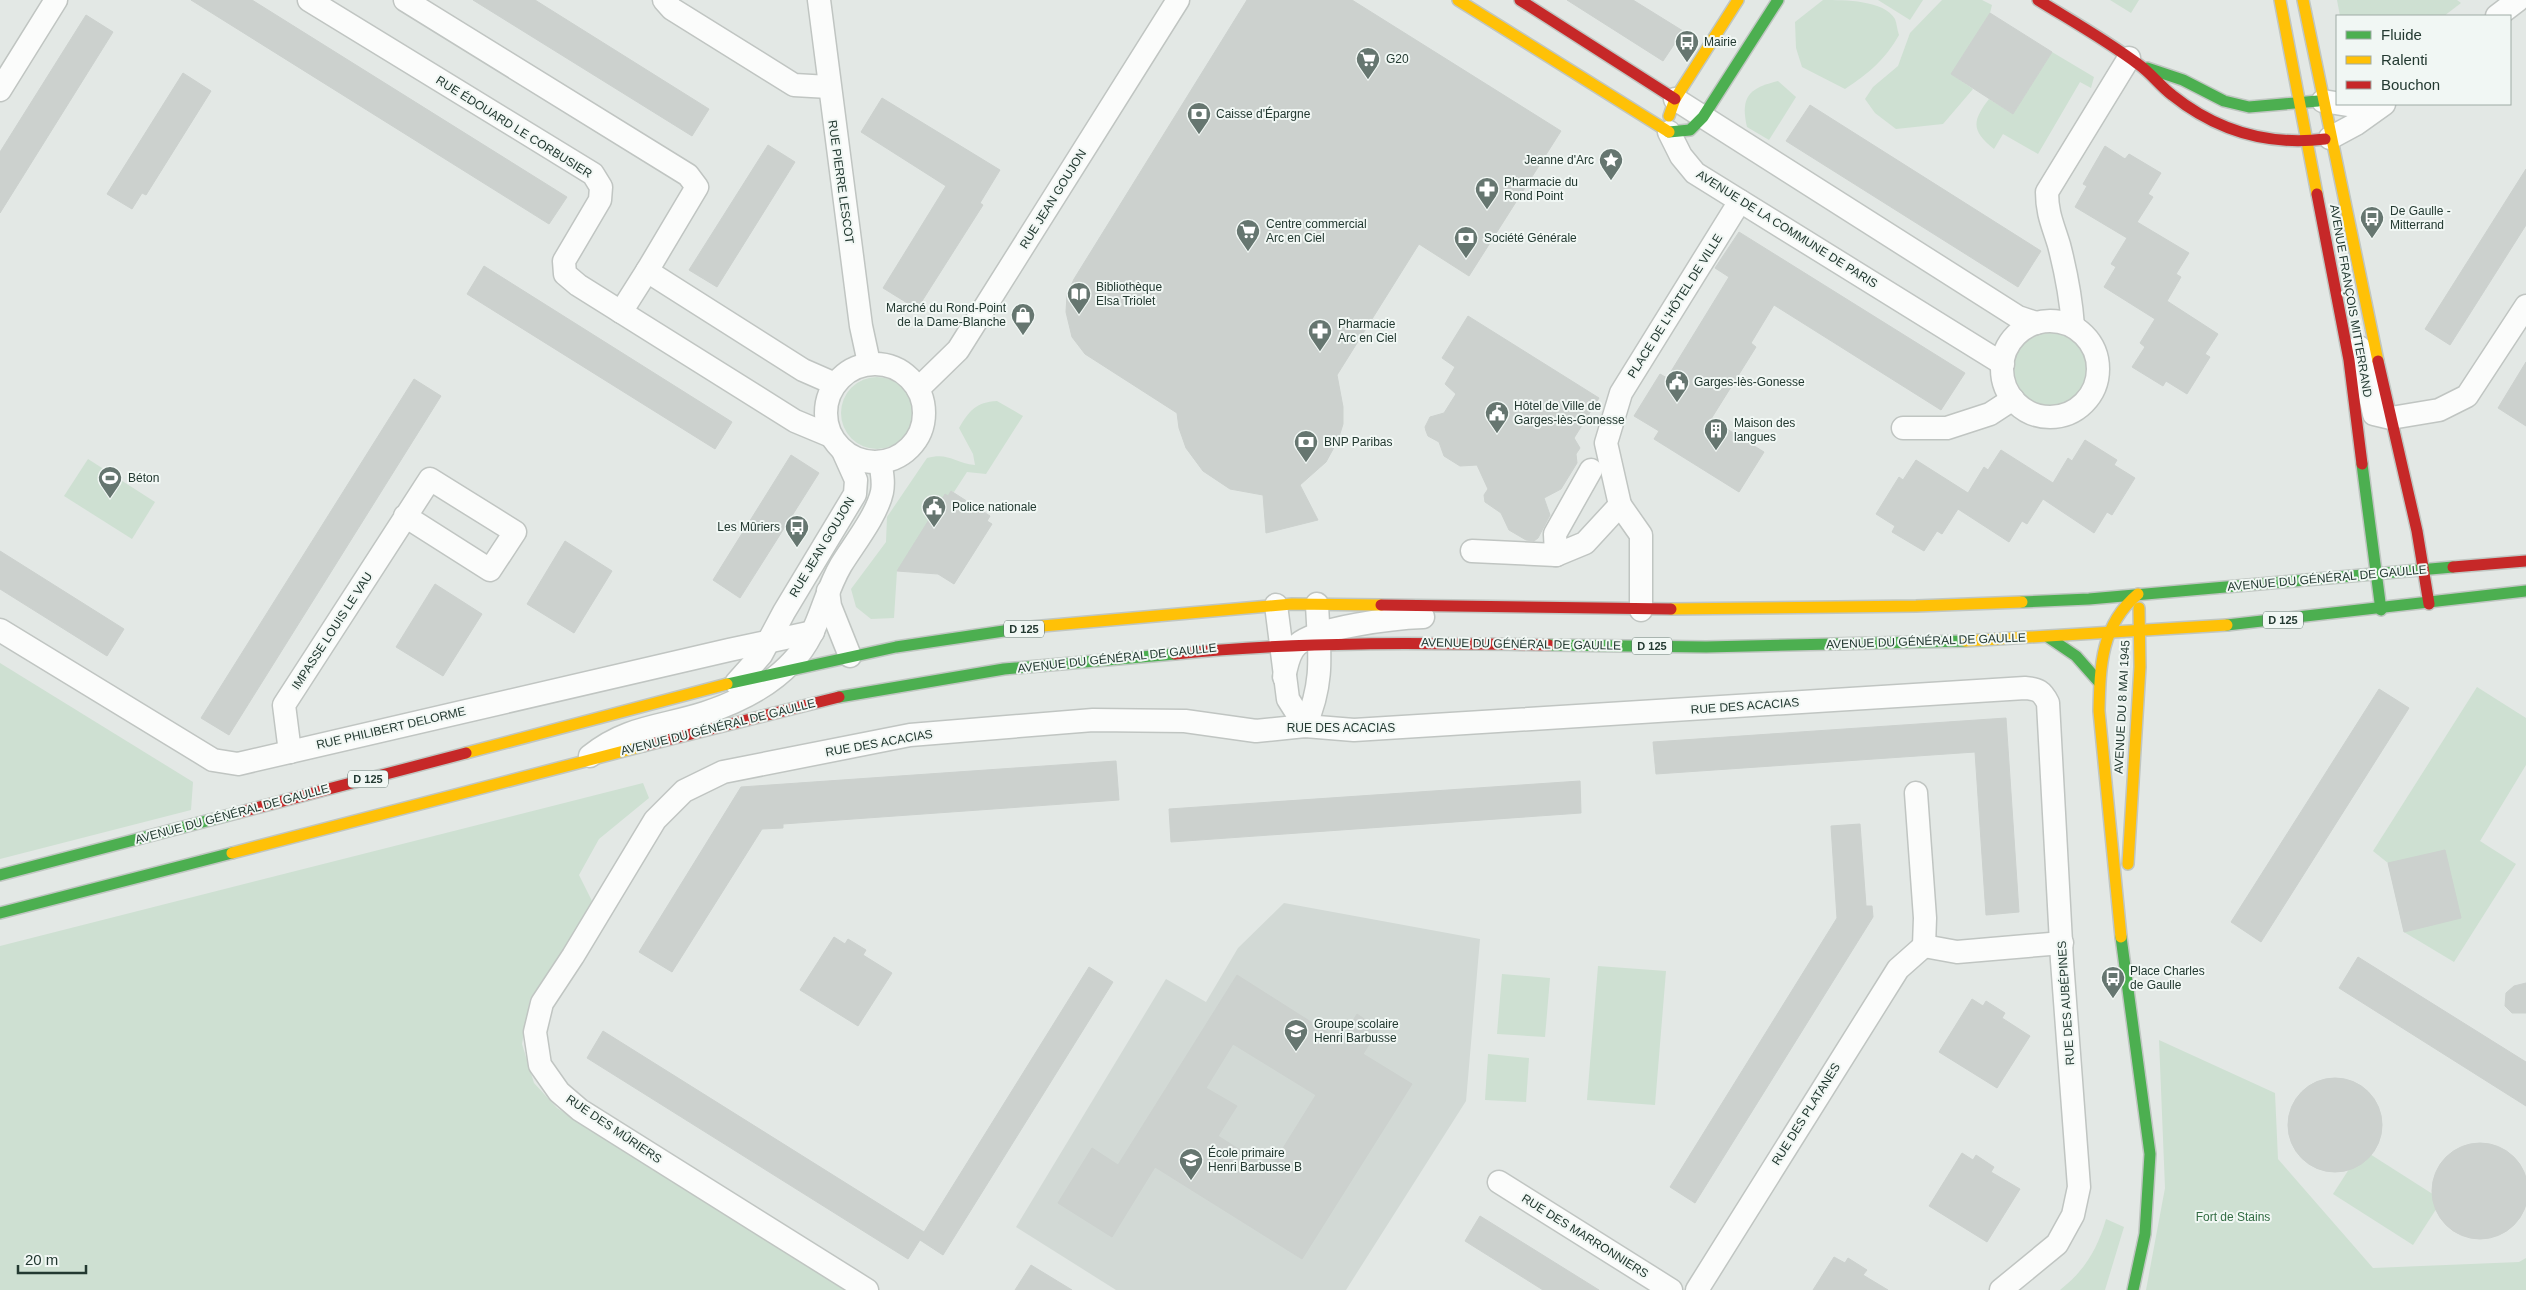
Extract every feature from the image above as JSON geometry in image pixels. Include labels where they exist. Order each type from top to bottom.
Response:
[{"type":"main road","points":[[1458,0],[1670,132],[1690,130],[1703,117],[1778,0]]},
{"type":"main road","points":[[1520,0],[1675,99]]},
{"type":"main road","points":[[1670,132],[1668,118],[1675,99],[1738,0]]},
{"type":"main road","points":[[2038,0],[2136,62],[2172,96],[2224,128],[2266,140],[2308,142],[2330,138]]},
{"type":"main road","name":"AVENUE FRANÇOIS MITTERRAND","points":[[2280,0],[2349,360],[2378,573],[2381,610]]},
{"type":"main road","name":"AVENUE FRANÇOIS MITTERRAND","points":[[2303,0],[2330,138],[2425,569],[2429,604]]},
{"type":"main road","points":[[2136,62],[2183,80],[2224,101],[2238,105],[2258,107],[2323,101]]},
{"type":"main road","name":"AVENUE DU GÉNÉRAL DE GAULLE","points":[[770,664],[850,656],[1032,628],[1276,605],[1317,604],[1642,610],[1916,606],[2089,599],[2526,561]]},
{"type":"main road","name":"AVENUE DU GÉNÉRAL DE GAULLE","points":[[0,913],[584,760],[825,701],[928,680],[1004,669],[1304,641],[1725,646],[1909,644],[2109,634],[2381,610],[2526,591]]},
{"type":"main road","name":"AVENUE DU 8 MAI 1945","points":[[2123,953],[2138,696],[2138,594]]},
{"type":"main road","name":"AVENUE DU 8 MAI 1945","points":[[2133,1290],[2146,1234],[2150,1154],[2123,953],[2099,711],[2099,682],[2100,667],[2109,634],[2117,616],[2128,601],[2138,594]]},
{"type":"main road","points":[[2048,637],[2075,653],[2099,682]]},
{"type":"main road","name":"AVENUE DU GÉNÉRAL DE GAULLE","points":[[0,875],[736,684]]},
{"type":"street","points":[[0,90],[56,0]]},
{"type":"street","name":"RUE ÉDOUARD LE CORBUSIER","points":[[309,0],[593,174],[601,187],[600,200],[564,261],[565,274],[621,312],[795,422],[837,444]]},
{"type":"street","points":[[405,0],[688,175],[697,186],[648,271],[621,312]]},
{"type":"street","points":[[664,0],[672,8],[794,85],[829,87]]},
{"type":"street","name":"RUE PIERRE LESCOT","points":[[819,0],[861,326],[869,363]]},
{"type":"street","name":"RUE JEAN GOUJON","points":[[918,389],[958,350],[1178,0]]},
{"type":"street","points":[[2497,15],[2518,0]]},
{"type":"street","points":[[2073,326],[2071,299],[2059,245],[2047,212],[2046,192],[2136,62]]},
{"type":"street","points":[[1675,99],[2018,318],[2036,323]]},
{"type":"street","points":[[2323,101],[2336,103]]},
{"type":"street","points":[[2348,105],[2360,107],[2375,105]]},
{"type":"street","points":[[2330,138],[2356,124],[2382,105]]},
{"type":"street","name":"AVENUE DE LA COMMUNE DE PARIS","points":[[1670,132],[1681,156],[1695,173],[2003,364]]},
{"type":"street","name":"PLACE DE L'HÔTEL DE VILLE","points":[[1620,505],[1606,443],[1621,393],[1740,201]]},
{"type":"street","points":[[2323,224],[2342,258],[2371,409],[2377,416],[2391,418],[2439,410],[2466,396],[2526,306]]},
{"type":"street","points":[[648,271],[803,370],[835,384]]},
{"type":"street","points":[[2055,321],[2073,326],[2087,338],[2096,354],[2098,373],[2090,395],[2073,411],[2055,417],[2037,415],[2028,411],[2013,399],[2005,383],[2003,364],[2008,346],[2013,339],[2036,323],[2055,321]]},
{"type":"street","points":[[869,363],[888,365],[906,374],[918,389],[924,407],[922,426],[913,444],[898,456],[880,462],[861,460],[837,444],[825,418],[827,399],[835,384],[851,369],[869,363]]},
{"type":"street","points":[[1903,428],[1947,428],[1990,414],[2013,399]]},
{"type":"street","name":"RUE JEAN GOUJON","points":[[770,664],[784,612],[855,494],[856,480],[837,444]]},
{"type":"street","name":"RUE JEAN GOUJON","points":[[813,632],[828,590],[882,492],[883,476],[880,462]]},
{"type":"street","points":[[1556,555],[1555,534],[1591,470]]},
{"type":"street","name":"IMPASSE LOUIS LE VAU","points":[[290,752],[284,705],[405,516],[430,479],[515,532],[490,570],[405,516]]},
{"type":"street","points":[[1472,551],[1556,555],[1585,543],[1620,505],[1641,534],[1642,610]]},
{"type":"street","points":[[828,590],[830,606],[850,656]]},
{"type":"street","points":[[1305,726],[1288,699],[1284,677],[1304,641],[1317,604]]},
{"type":"street","points":[[1276,605],[1304,641],[1320,677],[1317,696],[1305,726]]},
{"type":"street","points":[[1304,641],[1359,625],[1401,618],[1474,617],[1518,608]]},
{"type":"street","name":"RUE PHILIBERT DELORME","points":[[0,630],[213,760],[238,764],[290,752],[770,664],[813,632]]},
{"type":"street","name":"AVENUE DU GÉNÉRAL DE GAULLE","points":[[584,760],[605,744],[623,734],[705,714],[748,696],[770,664],[796,657],[813,632]]},
{"type":"street","points":[[736,684],[770,664],[794,697],[804,701],[825,701]]},
{"type":"street","name":"RUE DES ACACIAS","points":[[645,836],[655,820],[684,791],[723,772],[910,735],[1093,720],[1185,720],[1256,731],[1305,726],[1354,730],[2037,689]]},
{"type":"street","name":"RUE DES AUBÉPINES","points":[[2001,1290],[2057,1244],[2073,1215],[2079,1187],[2048,703],[2044,694],[2037,689]]},
{"type":"street","points":[[1916,793],[1925,918],[1924,946],[1957,952],[2062,943]]},
{"type":"street","name":"RUE DES MÛRIERS","points":[[645,836],[573,956],[542,1003],[535,1032],[540,1065],[559,1092],[580,1110],[867,1290]]},
{"type":"street","name":"RUE DES PLATANES","points":[[1697,1290],[1898,969],[1924,946]]},
{"type":"street","name":"RUE DES MARRONNIERS","points":[[1499,1182],[1671,1290]]},
{"type":"shaded area","name":"Groupe scolaire Henri Barbusse","points":[[1284,903],[1480,939],[1466,1101],[1346,1290],[1116,1290],[1016,1227],[1166,979],[1206,1002],[1238,948]]},
{"type":"green space","points":[[1823,0],[1863,2],[1882,8],[1895,19],[1899,35],[1888,52],[1869,72],[1845,89],[1802,67],[1796,48],[1795,22]]},
{"type":"green space","points":[[1878,0],[1923,0],[1910,20]]},
{"type":"green space","points":[[1942,0],[1982,0],[1992,5],[1990,13],[1951,74],[1973,89],[1943,124],[1896,129],[1875,113],[1865,99],[1873,87],[1898,66],[1910,33]]},
{"type":"green space","points":[[2110,0],[2139,0],[2131,13]]},
{"type":"green space","points":[[2337,0],[2457,0],[2461,3],[2445,15],[2340,15]]},
{"type":"green space","points":[[2052,52],[2094,77],[2091,88],[2080,82],[2038,154],[2003,134],[1994,149],[1981,137],[1976,126],[1983,107],[1989,99],[2013,114]]},
{"type":"green space","points":[[1778,81],[1796,97],[1769,140],[1747,127],[1745,117],[1746,101],[1749,95],[1760,87]]},
{"type":"green space","points":[[2050,321],[2068,325],[2084,335],[2094,351],[2098,369],[2094,387],[2084,403],[2068,413],[2050,417],[2032,413],[2016,403],[2006,387],[2002,369],[2006,351],[2016,335],[2032,325]]},
{"type":"green space","points":[[877,377],[897,383],[907,393],[913,413],[907,433],[897,443],[877,449],[857,443],[847,433],[841,413],[847,393],[857,383]]},
{"type":"green space","points":[[997,401],[1023,416],[986,474],[967,472],[954,492],[951,491],[907,561],[897,571],[894,618],[871,619],[856,607],[851,589],[886,542],[887,517],[927,458],[941,456],[975,465],[973,454],[959,428],[966,417],[978,406]]},
{"type":"green space","name":"Béton","points":[[88,459],[155,502],[132,539],[64,496]]},
{"type":"green space","points":[[0,663],[193,782],[191,810],[0,859]]},
{"type":"green space","points":[[2477,687],[2526,718],[2526,765],[2480,841],[2516,864],[2454,962],[2404,932],[2388,863],[2373,851]]},
{"type":"green space","points":[[643,783],[649,798],[599,839],[579,875],[594,905],[530,999],[522,1044],[534,1083],[557,1108],[845,1290],[0,1290],[0,946]]},
{"type":"green space","points":[[1598,966],[1666,971],[1655,1105],[1587,1100]]},
{"type":"green space","points":[[1502,974],[1550,978],[1545,1037],[1497,1034]]},
{"type":"green space","name":"Fort de Stains","points":[[2159,1040],[2275,1093],[2278,1159],[2373,1268],[2519,1262],[2526,1258],[2526,1290],[2146,1290],[2165,1188]]},
{"type":"green space","points":[[1488,1054],[1529,1058],[1526,1102],[1485,1100]]},
{"type":"green space","points":[[2362,1149],[2442,1200],[2413,1245],[2333,1194]]},
{"type":"green space","points":[[2106,1219],[2124,1227],[2105,1290],[2060,1290],[2089,1259],[2099,1240]]},
{"type":"building","points":[[191,0],[252,0],[567,197],[549,224]]},
{"type":"building","points":[[473,0],[535,0],[709,109],[692,136]]},
{"type":"building","name":"Centre commercial Arc en Ciel","points":[[1247,0],[1352,0],[1561,131],[1469,276],[1419,244],[1337,375],[1343,407],[1343,424],[1338,440],[1326,462],[1300,485],[1318,520],[1266,533],[1263,495],[1230,489],[1203,471],[1186,448],[1179,428],[1177,413],[1085,354],[1072,337],[1066,312],[1067,295],[1074,279]]},
{"type":"building","points":[[1567,0],[1633,0],[1683,31],[1663,61]]},
{"type":"building","points":[[1990,13],[2052,52],[2013,114],[1951,74]]},
{"type":"building","points":[[86,15],[113,32],[0,213],[0,152]]},
{"type":"building","points":[[183,73],[211,91],[146,195],[142,193],[132,209],[107,194]]},
{"type":"building","points":[[882,98],[1000,170],[980,203],[983,205],[917,309],[883,288],[946,186],[861,132]]},
{"type":"building","points":[[1810,105],[2041,251],[2018,287],[1786,141]]},
{"type":"building","points":[[768,145],[795,162],[717,287],[689,270]]},
{"type":"building","points":[[2105,146],[2125,159],[2129,154],[2161,173],[2148,194],[2153,197],[2137,222],[2189,253],[2176,274],[2181,277],[2167,301],[2218,334],[2205,354],[2210,357],[2187,394],[2166,381],[2163,386],[2132,367],[2145,347],[2140,343],[2155,319],[2104,287],[2116,267],[2111,264],[2127,238],[2075,207],[2087,186],[2083,184]]},
{"type":"building","points":[[2526,169],[2526,225],[2450,345],[2425,329]]},
{"type":"building","points":[[1739,232],[1965,373],[1941,410],[1774,305],[1751,343],[1756,347],[1711,419],[1764,452],[1739,492],[1654,439],[1659,431],[1634,416],[1660,374],[1667,378],[1729,277],[1715,268]]},
{"type":"building","points":[[484,266],[732,422],[715,449],[467,294]]},
{"type":"building","name":"Hôtel de Ville de Garges-lès-Gonesse","points":[[1468,316],[1599,398],[1574,438],[1580,448],[1576,454],[1577,463],[1561,489],[1544,498],[1550,515],[1538,538],[1534,541],[1526,540],[1509,530],[1501,513],[1485,502],[1484,495],[1488,489],[1477,465],[1460,466],[1444,456],[1439,442],[1428,436],[1426,431],[1425,427],[1430,417],[1444,413],[1456,394],[1445,384],[1455,367],[1442,358]]},
{"type":"building","points":[[2526,362],[2526,426],[2498,408]]},
{"type":"building","points":[[414,379],[441,396],[229,735],[201,718]]},
{"type":"building","points":[[2085,440],[2117,460],[2114,465],[2135,478],[2112,515],[2107,512],[2094,533],[2043,499],[2027,524],[2022,521],[2009,542],[1958,509],[1942,534],[1937,531],[1924,551],[1892,532],[1895,526],[1876,514],[1899,477],[1903,480],[1916,460],[1968,493],[1984,467],[1988,470],[2001,450],[2053,483],[2068,458],[2072,461]]},
{"type":"building","points":[[791,455],[819,473],[740,598],[713,580]]},
{"type":"building","points":[[951,491],[990,516],[987,521],[992,524],[954,584],[938,574],[897,571],[945,494],[948,496]]},
{"type":"building","points":[[565,541],[612,571],[574,633],[527,604]]},
{"type":"building","points":[[0,551],[124,629],[107,656],[0,589]]},
{"type":"building","points":[[435,584],[482,614],[443,676],[396,647]]},
{"type":"building","points":[[2379,689],[2409,708],[2261,942],[2231,922]]},
{"type":"building","points":[[2006,718],[2019,912],[1986,915],[1975,752],[1656,774],[1653,742]]},
{"type":"building","points":[[1116,761],[1119,800],[783,824],[783,828],[762,829],[672,972],[639,952],[741,787]]},
{"type":"building","points":[[1580,781],[1581,813],[1171,842],[1169,809]]},
{"type":"building","points":[[1860,824],[1866,906],[1872,906],[1873,917],[1695,1203],[1670,1187],[1837,918],[1831,826]]},
{"type":"building","points":[[2445,850],[2461,918],[2404,932],[2388,863]]},
{"type":"building","points":[[834,937],[845,944],[848,939],[866,950],[863,955],[892,973],[858,1026],[800,990]]},
{"type":"building","points":[[2358,957],[2526,1062],[2526,1106],[2339,988]]},
{"type":"building","points":[[1089,967],[1113,982],[943,1255],[920,1240],[908,1259],[587,1058],[603,1031],[924,1232]]},
{"type":"building","points":[[1237,975],[1341,1041],[1357,1014],[1379,1029],[1363,1054],[1412,1084],[1302,1259],[1155,1167],[1112,1237],[1058,1203],[1092,1148],[1118,1165]],"holes":[[[1233,1044],[1316,1095],[1270,1169],[1218,1136],[1237,1106],[1206,1088]]]},
{"type":"building","points":[[2526,983],[2526,1013],[2512,1013],[2505,1006],[2506,993],[2514,986]]},
{"type":"building","points":[[1972,999],[1983,1006],[1986,1001],[2005,1013],[2002,1018],[2030,1036],[1997,1088],[1939,1052]]},
{"type":"building","points":[[2326,1078],[2344,1078],[2369,1091],[2379,1107],[2382,1125],[2379,1143],[2369,1159],[2344,1172],[2326,1172],[2301,1159],[2288,1134],[2288,1116],[2301,1091]]},
{"type":"building","points":[[2471,1144],[2489,1144],[2507,1151],[2520,1164],[2527,1182],[2527,1200],[2520,1218],[2507,1231],[2489,1238],[2471,1238],[2453,1231],[2440,1218],[2433,1200],[2433,1182],[2440,1164],[2453,1151]]},
{"type":"building","points":[[1962,1153],[1973,1160],[1976,1155],[1994,1167],[1991,1172],[2020,1189],[1987,1242],[1929,1206]]},
{"type":"building","points":[[1480,1216],[1599,1290],[1543,1290],[1465,1241]]},
{"type":"building","points":[[1834,1257],[1845,1263],[1848,1258],[1867,1270],[1863,1275],[1888,1290],[1813,1290]]},
{"type":"building","points":[[1031,1265],[1072,1290],[1015,1290]]},
{"type":"traffic: fast","points":[[1669,132],[1690,130],[1703,117],[1778,0]]},
{"type":"traffic: fast","points":[[2147,68],[2183,80],[2224,101],[2249,107],[2318,101]]},
{"type":"traffic: fast","points":[[2362,464],[2381,610]]},
{"type":"traffic: fast","points":[[2022,602],[2089,599],[2453,567]]},
{"type":"traffic: fast","points":[[2227,625],[2526,591]]},
{"type":"traffic: fast","points":[[727,684],[896,647],[1031,627]]},
{"type":"traffic: fast","points":[[2048,637],[2076,656],[2099,682]]},
{"type":"traffic: fast","points":[[1549,645],[1706,647],[1965,641]]},
{"type":"traffic: fast","points":[[839,697],[1004,669],[1175,654]]},
{"type":"traffic: fast","points":[[0,875],[237,813]]},
{"type":"traffic: fast","points":[[0,913],[232,853]]},
{"type":"traffic: fast","points":[[2121,937],[2150,1154],[2145,1234],[2133,1290]]},
{"type":"traffic: slow","points":[[1458,0],[1669,132]]},
{"type":"traffic: slow","points":[[1669,116],[1675,99],[1738,0]]},
{"type":"traffic: slow","points":[[2280,0],[2317,194]]},
{"type":"traffic: slow","points":[[2303,0],[2378,361]]},
{"type":"traffic: slow","points":[[2121,937],[2099,711],[2099,694],[2102,662],[2110,633],[2116,619],[2138,594]]},
{"type":"traffic: slow","points":[[1671,609],[1916,606],[2022,602]]},
{"type":"traffic: slow","points":[[1031,627],[1292,604],[1381,605]]},
{"type":"traffic: slow","points":[[2128,864],[2140,667],[2139,608]]},
{"type":"traffic: slow","points":[[1965,641],[2227,625]]},
{"type":"traffic: slow","points":[[466,753],[727,684]]},
{"type":"traffic: slow","points":[[232,853],[643,746]]},
{"type":"traffic: jam","points":[[1520,0],[1675,99]]},
{"type":"traffic: jam","points":[[2038,0],[2126,55],[2189,108],[2225,127],[2263,138],[2304,141],[2325,139]]},
{"type":"traffic: jam","points":[[2317,194],[2349,360],[2362,464]]},
{"type":"traffic: jam","points":[[2378,361],[2417,531],[2429,604]]},
{"type":"traffic: jam","points":[[2453,567],[2526,561]]},
{"type":"traffic: jam","points":[[1381,605],[1671,609]]},
{"type":"traffic: jam","points":[[1175,654],[1315,645],[1549,645]]},
{"type":"traffic: jam","points":[[643,746],[839,697]]},
{"type":"traffic: jam","points":[[237,813],[466,753]]},
{"type":"place","name":"Mairie","points":[[1687,63]]},
{"type":"place","name":"G20","points":[[1368,80]]},
{"type":"place","name":"Caisse d'Épargne","points":[[1199,135]]},
{"type":"place","name":"Jeanne d'Arc","points":[[1611,181]]},
{"type":"place","name":"Pharmacie du Rond Point","points":[[1487,210]]},
{"type":"place","name":"De Gaulle - Mitterrand","points":[[2372,239]]},
{"type":"place","name":"Centre commercial Arc en Ciel","points":[[1248,252]]},
{"type":"place","name":"Société Générale","points":[[1466,259]]},
{"type":"place","name":"Bibliothèque Elsa Triolet","points":[[1079,315]]},
{"type":"place","name":"Marché du Rond-Point de la Dame-Blanche","points":[[1023,336]]},
{"type":"place","name":"Pharmacie Arc en Ciel","points":[[1320,352]]},
{"type":"place","name":"Garges-lès-Gonesse","points":[[1677,403]]},
{"type":"place","name":"Hôtel de Ville de Garges-lès-Gonesse","points":[[1497,434]]},
{"type":"place","name":"Maison des langues","points":[[1716,451]]},
{"type":"place","name":"BNP Paribas","points":[[1306,463]]},
{"type":"place","name":"Béton","points":[[110,499]]},
{"type":"place","name":"Police nationale","points":[[934,528]]},
{"type":"place","name":"Les Mûriers","points":[[797,548]]},
{"type":"place","name":"Place Charles de Gaulle","points":[[2113,999]]},
{"type":"place","name":"Groupe scolaire Henri Barbusse","points":[[1296,1052]]},
{"type":"place","name":"École primaire Henri Barbusse B","points":[[1191,1181]]}]
